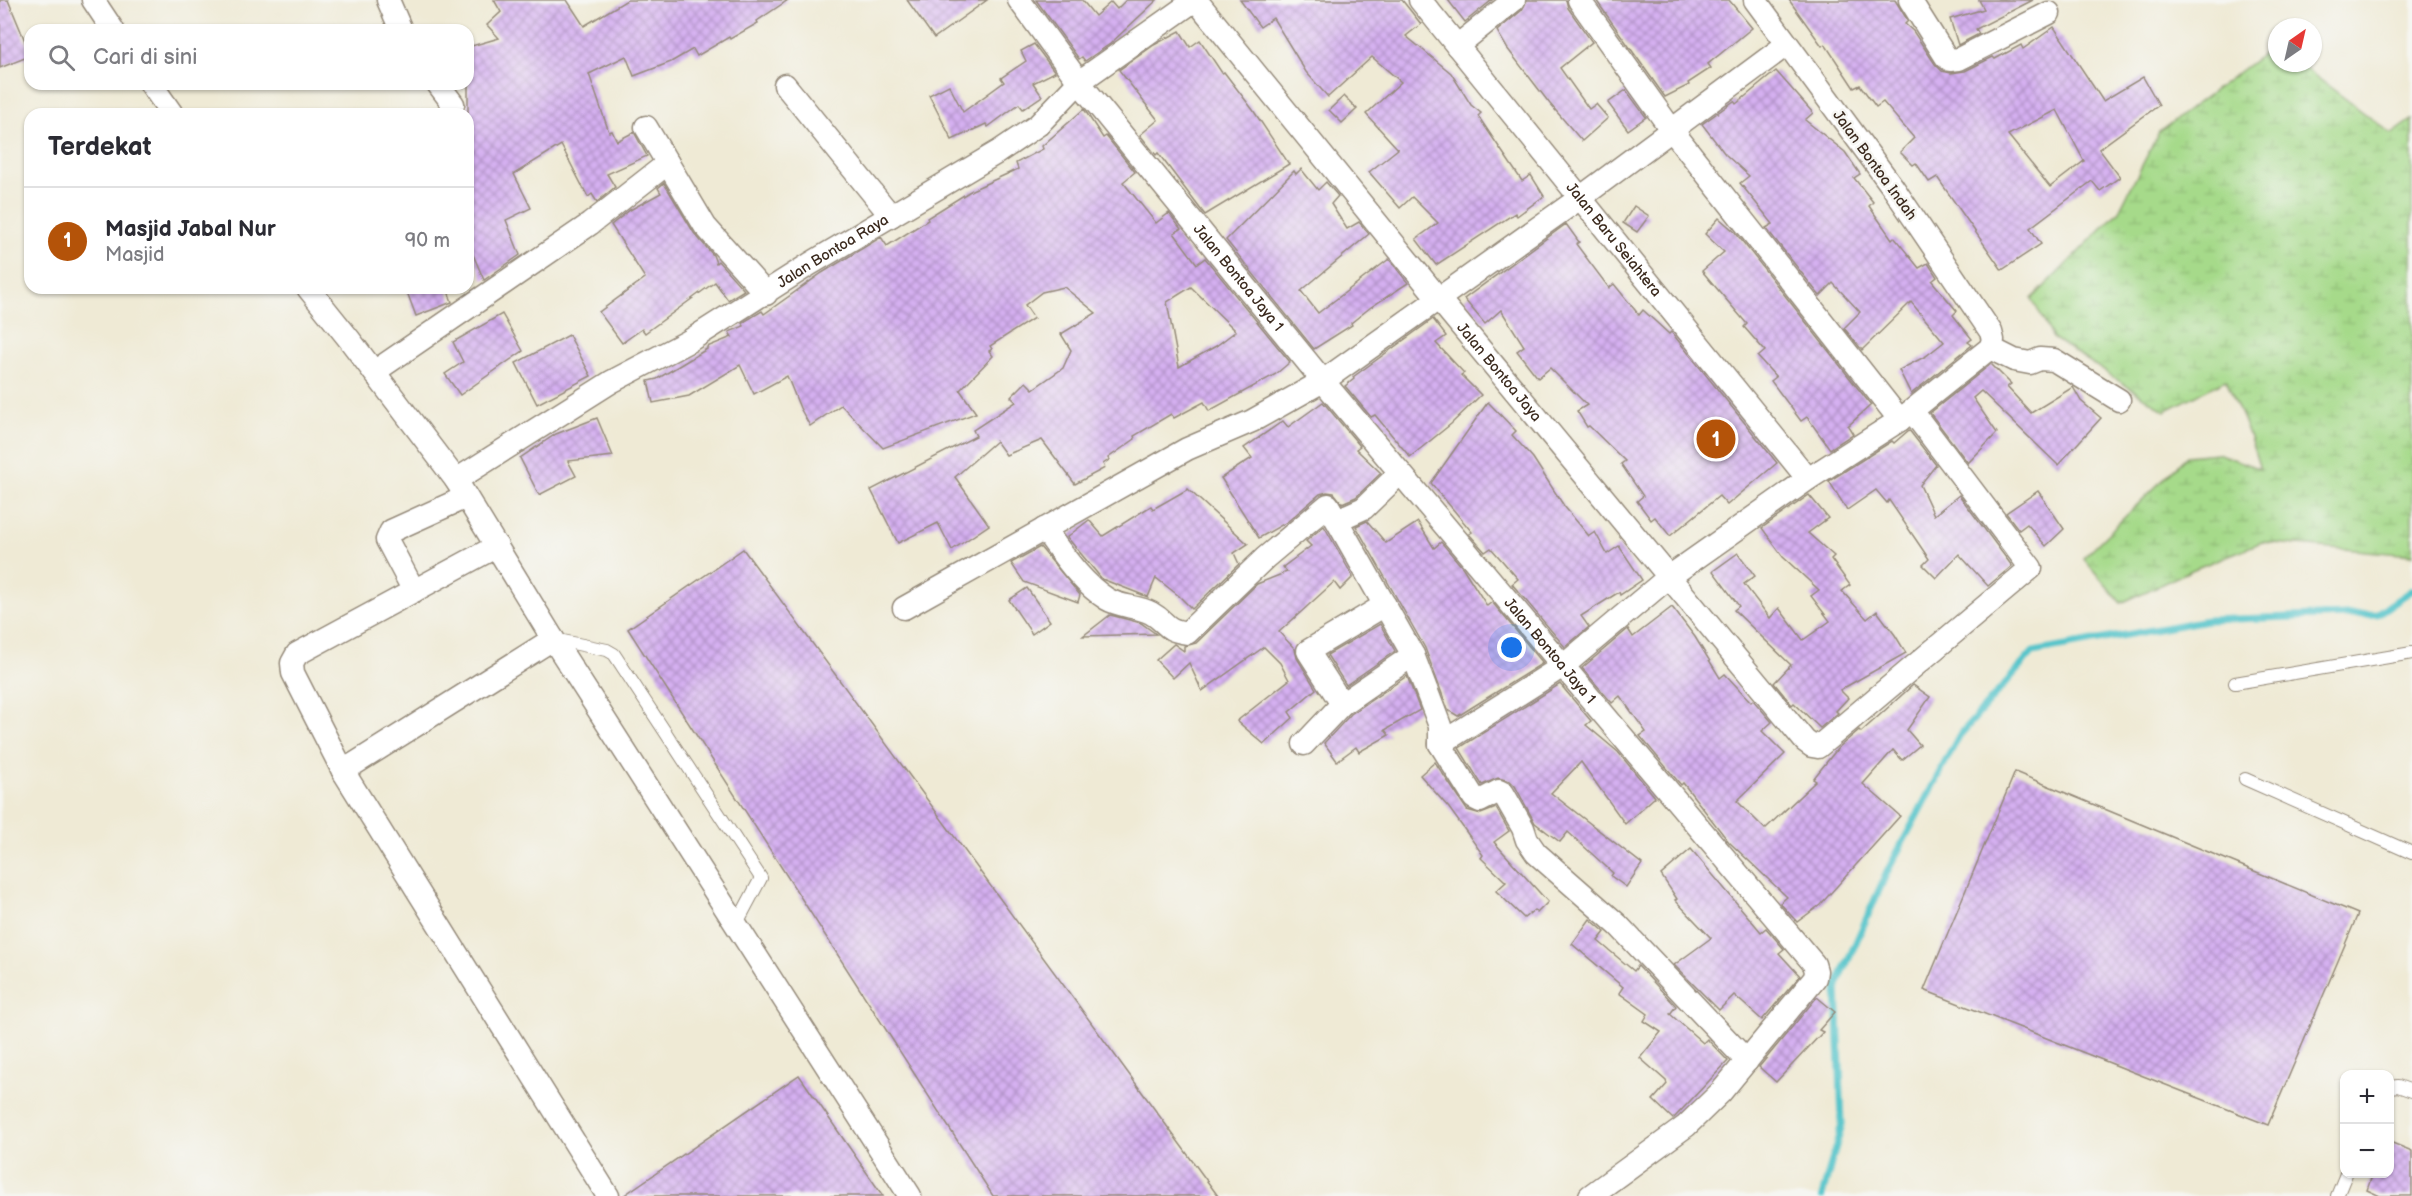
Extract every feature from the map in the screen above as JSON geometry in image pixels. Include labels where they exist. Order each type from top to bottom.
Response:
[{"type":"street","points":[[93,0],[109,24]]},
{"type":"street","points":[[388,0],[398,24]]},
{"type":"street","name":"Jalan Bontoa Jaya 1","points":[[1019,0],[1079,82],[1323,381],[1814,964],[1815,978],[1721,1092],[1686,1126],[1590,1196]]},
{"type":"street","name":"Jalan Bontoa Raya","points":[[414,591],[387,540],[392,531],[461,489],[611,382],[689,340],[998,152],[1038,125],[1079,82],[1195,0]]},
{"type":"street","name":"Jalan Bontoa Jaya","points":[[1195,0],[1438,298],[1805,741],[1812,746],[1818,747],[2031,568],[1906,415]]},
{"type":"street","name":"Jalan Baru Seiahtera","points":[[1420,0],[1808,479]]},
{"type":"street","points":[[1457,46],[1514,0]]},
{"type":"street","points":[[1579,0],[1671,129],[1906,415]]},
{"type":"street","name":"Jalan Bontoa Indah","points":[[1755,0],[1892,186],[1991,340]]},
{"type":"street","points":[[1910,0],[1946,57],[1952,60],[1959,59],[2049,13]]},
{"type":"street","points":[[904,608],[1187,449],[1252,421],[1323,381],[1580,198],[1786,45]]},
{"type":"street","points":[[785,85],[891,216]]},
{"type":"street","points":[[155,90],[168,108]]},
{"type":"street","points":[[442,90],[453,104],[451,108]]},
{"type":"street","points":[[646,127],[705,226],[766,294]]},
{"type":"street","points":[[374,372],[590,224],[668,163]]},
{"type":"street","points":[[313,294],[461,489],[553,639],[910,1196]]},
{"type":"street","points":[[1440,744],[1563,666],[1669,577],[1808,479],[1906,415],[1991,340],[2014,360],[2030,363],[2040,358],[2054,360],[2119,400]]},
{"type":"street","points":[[1337,520],[1364,508],[1400,473]]},
{"type":"street","points":[[1044,529],[1078,572],[1107,599],[1151,613],[1170,630],[1187,633],[1264,558],[1328,505],[1413,655],[1440,726],[1440,744],[1474,798],[1480,801],[1499,791],[1503,793],[1536,853],[1618,925],[1747,1061]]},
{"type":"street","points":[[497,546],[297,654],[292,663],[293,673],[343,771],[608,1196]]},
{"type":"street","points":[[1342,704],[1308,651],[1385,605]]},
{"type":"street","points":[[343,771],[553,639]]},
{"type":"street","points":[[1304,744],[1342,704],[1413,655]]},
{"type":"lane","points":[[553,639],[607,650],[614,654],[761,878],[736,925]]},
{"type":"lane","points":[[2235,683],[2412,653]]},
{"type":"lane","points":[[2245,779],[2412,853]]},
{"type":"lane","points":[[2394,1086],[2412,1091]]},
{"type":"lane","points":[[2337,1196],[2344,1178]]},
{"type":"green space","points":[[2268,50],[2268,72],[2310,72],[2392,134],[2412,120],[2412,555],[2262,542],[2194,569],[2121,603],[2083,558],[2187,456],[2217,453],[2260,469],[2248,432],[2226,380],[2165,411],[2053,338],[2032,299],[2119,211],[2159,132]]},
{"type":"building","points":[[0,0],[8,0],[24,39],[24,58],[0,68]]},
{"type":"building","points":[[494,0],[567,0],[584,26],[627,0],[788,0],[757,21],[758,23],[697,56],[693,49],[671,62],[634,76],[626,56],[589,74],[609,132],[612,131],[617,141],[634,132],[647,156],[607,174],[615,187],[597,202],[592,194],[588,197],[561,145],[514,174],[531,208],[506,220],[520,255],[484,280],[474,257],[474,108],[468,108],[468,90],[474,90],[474,45],[499,38],[487,25],[501,12]]},
{"type":"building","points":[[907,0],[987,0],[934,38]]},
{"type":"building","points":[[1036,0],[1082,0],[1095,16],[1111,2],[1117,9],[1126,0],[1157,0],[1110,44],[1085,61],[1082,57],[1079,59]]},
{"type":"building","points":[[1240,0],[1402,0],[1421,24],[1406,36],[1451,73],[1471,105],[1481,113],[1478,116],[1522,181],[1531,175],[1544,196],[1517,216],[1515,213],[1436,265],[1416,239],[1438,223],[1412,197],[1400,208],[1369,172],[1398,149],[1366,114],[1401,82],[1372,57],[1328,97],[1306,72],[1273,18],[1260,27]]},
{"type":"building","points":[[1448,0],[1492,0],[1465,22]]},
{"type":"building","points":[[1527,0],[1566,0],[1568,8],[1592,42],[1560,68],[1589,109],[1596,104],[1608,118],[1582,141],[1550,104],[1507,48],[1497,31],[1522,10]]},
{"type":"building","points":[[1596,0],[1729,0],[1752,28],[1708,64],[1711,68],[1688,83],[1689,85],[1665,97]]},
{"type":"building","points":[[1789,0],[1895,0],[1908,21],[1905,24],[1913,31],[1935,64],[1942,71],[1951,73],[1965,71],[1993,57],[1995,59],[2021,45],[2023,49],[2054,27],[2103,101],[2143,77],[2159,105],[2099,149],[2120,177],[2100,191],[2092,181],[2030,228],[2041,244],[2002,270],[1937,177],[1929,182],[1916,163],[1913,165],[1900,152],[1914,138],[1883,102],[1876,107],[1860,85],[1854,88],[1825,44],[1822,46]],"holes":[[[2057,110],[2084,161],[2050,187],[2008,135]]]},
{"type":"building","points":[[1979,0],[2033,0],[1976,29],[1979,34],[1958,45],[1950,19],[1984,9]]},
{"type":"building","points":[[1180,31],[1190,47],[1200,40],[1222,73],[1224,72],[1253,110],[1289,164],[1205,215],[1158,153],[1156,155],[1140,135],[1158,120],[1119,70],[1154,45]]},
{"type":"building","points":[[1034,44],[1055,72],[1033,83],[1042,96],[1023,109],[1019,104],[988,127],[986,124],[952,140],[929,95],[949,85],[963,112],[1004,82],[1001,78],[1026,61],[1021,51]]},
{"type":"building","points":[[1776,71],[1813,113],[1805,120],[1845,152],[1860,174],[1854,178],[1873,202],[1869,206],[1892,239],[1894,237],[1919,268],[1928,263],[1937,277],[1932,281],[1957,311],[1953,315],[1972,339],[1968,342],[1972,345],[1911,394],[1899,370],[1926,356],[1944,342],[1911,302],[1862,350],[1844,328],[1860,312],[1833,283],[1820,296],[1766,228],[1773,224],[1740,183],[1749,176],[1725,154],[1702,124],[1734,101],[1736,104]]},
{"type":"building","points":[[1626,90],[1646,117],[1628,130],[1608,103]]},
{"type":"building","points":[[1344,96],[1357,109],[1342,123],[1329,110]]},
{"type":"building","points":[[1084,109],[1103,138],[1106,136],[1135,172],[1123,182],[1156,223],[1169,213],[1181,229],[1174,233],[1197,264],[1205,258],[1290,362],[1276,374],[1209,411],[1204,402],[1174,418],[1171,414],[1134,436],[1135,439],[1108,458],[1109,460],[1103,464],[1105,468],[1075,484],[1042,440],[1006,455],[996,441],[955,477],[989,525],[952,550],[938,523],[898,543],[871,490],[976,436],[973,430],[1016,402],[1011,397],[1026,382],[1033,389],[1063,368],[1071,350],[1061,334],[1096,313],[1064,287],[1042,292],[1025,305],[1034,318],[990,346],[992,349],[989,351],[993,356],[960,390],[976,413],[883,448],[841,405],[810,426],[787,376],[754,394],[740,365],[689,396],[653,403],[648,381],[657,379],[707,347],[732,337],[729,332],[744,326],[742,323],[762,311],[764,314],[822,273],[881,237],[887,246],[972,190],[1018,169],[1016,163],[1043,149],[1042,146]],"holes":[[[1191,287],[1236,331],[1216,346],[1179,367],[1167,302]]]},
{"type":"building","points":[[1301,169],[1318,190],[1326,182],[1338,196],[1331,204],[1347,229],[1359,222],[1369,234],[1301,291],[1318,313],[1389,259],[1408,283],[1371,307],[1351,323],[1352,325],[1314,349],[1226,240],[1294,171],[1296,174]]},
{"type":"building","points":[[664,183],[694,233],[713,255],[716,263],[718,261],[744,290],[728,300],[715,282],[645,333],[642,329],[622,343],[599,312],[645,278],[611,225],[630,210],[661,193],[658,188]]},
{"type":"building","points":[[1634,206],[1649,216],[1637,232],[1623,223]]},
{"type":"building","points":[[1719,218],[1735,232],[1871,405],[1848,426],[1853,434],[1830,449],[1807,417],[1801,421],[1771,381],[1776,377],[1758,357],[1765,351],[1744,327],[1747,324],[1702,271],[1724,252],[1705,234]]},
{"type":"building","points":[[1566,224],[1579,242],[1576,244],[1609,288],[1614,284],[1639,315],[1643,310],[1669,334],[1672,333],[1777,463],[1727,505],[1719,496],[1670,536],[1655,517],[1651,520],[1637,501],[1643,496],[1621,464],[1625,461],[1589,426],[1587,427],[1577,411],[1587,405],[1550,368],[1538,378],[1517,351],[1524,346],[1501,310],[1485,324],[1464,299]]},
{"type":"building","points":[[408,294],[449,294],[452,302],[416,316]]},
{"type":"building","points":[[502,314],[523,351],[460,395],[445,374],[463,362],[453,342]]},
{"type":"building","points":[[1433,319],[1446,336],[1436,343],[1464,373],[1461,375],[1481,395],[1451,424],[1410,457],[1375,415],[1371,417],[1345,386],[1354,379],[1353,377]]},
{"type":"building","points":[[569,335],[591,376],[537,404],[516,363]]},
{"type":"building","points":[[1991,364],[2011,384],[2007,387],[2031,413],[2073,387],[2081,401],[2101,418],[2058,465],[1981,391],[1973,398],[1997,433],[1968,463],[1930,413]]},
{"type":"building","points":[[1323,402],[1360,446],[1356,449],[1381,473],[1356,497],[1342,503],[1334,493],[1320,494],[1287,522],[1259,538],[1221,478],[1252,458],[1244,448],[1283,421],[1288,427]]},
{"type":"building","points":[[1488,402],[1516,431],[1512,435],[1533,458],[1564,506],[1589,536],[1595,532],[1607,554],[1619,546],[1642,580],[1581,616],[1589,627],[1565,647],[1512,584],[1518,579],[1491,548],[1485,552],[1469,534],[1472,532],[1431,483]]},
{"type":"building","points":[[597,418],[613,456],[568,461],[576,476],[539,495],[520,458],[556,434]]},
{"type":"building","points":[[1909,430],[1936,465],[1920,485],[1934,515],[1959,495],[2012,566],[1988,586],[1959,554],[1936,578],[1923,565],[1929,559],[1889,500],[1887,503],[1876,490],[1847,510],[1829,481],[1892,441],[1894,443]]},
{"type":"building","points":[[1188,489],[1248,544],[1234,553],[1239,564],[1192,609],[1156,578],[1148,597],[1102,579],[1067,537],[1089,520],[1103,536],[1151,506],[1153,509]]},
{"type":"building","points":[[2038,491],[2064,529],[2046,546],[2027,524],[2019,530],[2006,513]]},
{"type":"building","points":[[1809,495],[1828,518],[1808,533],[1834,556],[1831,559],[1850,585],[1842,591],[1867,619],[1877,611],[1906,653],[1840,690],[1848,698],[1836,711],[1838,713],[1820,728],[1794,703],[1792,705],[1774,683],[1791,665],[1734,610],[1739,606],[1713,571],[1738,553],[1755,576],[1744,584],[1770,618],[1779,608],[1803,640],[1830,621],[1811,596],[1819,590],[1783,557],[1762,528]]},
{"type":"building","points":[[1367,521],[1386,543],[1418,522],[1434,548],[1441,542],[1463,568],[1487,606],[1492,602],[1543,663],[1458,716],[1448,710],[1425,648],[1356,526]]},
{"type":"building","points":[[1324,526],[1353,577],[1340,590],[1334,582],[1279,632],[1295,649],[1297,658],[1316,689],[1289,712],[1293,718],[1264,744],[1237,721],[1289,680],[1280,663],[1264,647],[1202,691],[1189,663],[1173,678],[1156,660],[1174,644],[1184,651],[1184,646],[1196,643],[1257,584],[1287,572],[1283,567],[1311,546],[1306,541]]},
{"type":"building","points":[[1040,547],[1080,595],[1078,602],[1024,582],[1011,563]]},
{"type":"building","points":[[743,549],[1218,1196],[993,1196],[628,629]]},
{"type":"building","points":[[1027,588],[1050,621],[1032,634],[1009,600]]},
{"type":"building","points":[[1672,607],[1695,637],[1720,678],[1725,674],[1751,702],[1753,700],[1772,722],[1762,731],[1785,754],[1737,801],[1765,829],[1816,781],[1813,779],[1838,748],[1859,730],[1861,732],[1913,685],[1930,697],[1907,730],[1920,745],[1902,760],[1893,750],[1863,784],[1900,816],[1820,905],[1797,922],[1780,903],[1787,897],[1729,842],[1683,783],[1681,785],[1640,736],[1646,732],[1620,696],[1612,703],[1582,668],[1628,629],[1633,637]]},
{"type":"building","points":[[1110,615],[1141,623],[1156,634],[1083,636]]},
{"type":"building","points":[[1380,624],[1395,651],[1346,685],[1327,655]]},
{"type":"building","points":[[1407,676],[1420,710],[1385,730],[1389,735],[1359,752],[1356,747],[1337,761],[1324,743],[1351,714]]},
{"type":"building","points":[[1560,684],[1591,721],[1586,725],[1618,752],[1655,797],[1625,824],[1581,762],[1551,793],[1642,864],[1626,887],[1611,876],[1613,873],[1568,832],[1560,842],[1535,823],[1510,781],[1498,778],[1482,785],[1459,748]]},
{"type":"building","points":[[1435,762],[1467,810],[1481,814],[1496,808],[1509,831],[1494,842],[1548,902],[1537,913],[1534,910],[1524,918],[1496,891],[1506,882],[1481,858],[1483,855],[1449,808],[1420,775]]},
{"type":"building","points":[[2015,772],[2358,914],[2268,1125],[1924,990]]},
{"type":"building","points":[[1691,849],[1761,932],[1766,928],[1784,949],[1779,953],[1800,976],[1762,1020],[1734,995],[1719,1010],[1674,965],[1711,938],[1675,900],[1677,899],[1661,875]]},
{"type":"building","points":[[1590,919],[1605,932],[1598,941],[1634,971],[1638,966],[1676,1006],[1670,1014],[1703,1043],[1707,1039],[1728,1061],[1673,1119],[1653,1100],[1667,1084],[1666,1081],[1640,1058],[1661,1032],[1644,1021],[1648,1014],[1619,993],[1623,987],[1572,944]]},
{"type":"building","points":[[1817,997],[1835,1012],[1819,1030],[1823,1032],[1776,1082],[1759,1067]]},
{"type":"building","points":[[799,1075],[883,1196],[623,1196]]},
{"type":"building","points":[[2394,1144],[2412,1151],[2412,1196],[2380,1196],[2367,1190],[2371,1178],[2394,1178]]},
{"type":"waterway","points":[[1822,1196],[1842,1124],[1837,985],[1888,870],[1959,736],[2033,652],[2207,620],[2377,614],[2412,590]]},
{"type":"place","name":"Masjid Jabal Nur","points":[[1716,439]]}]
